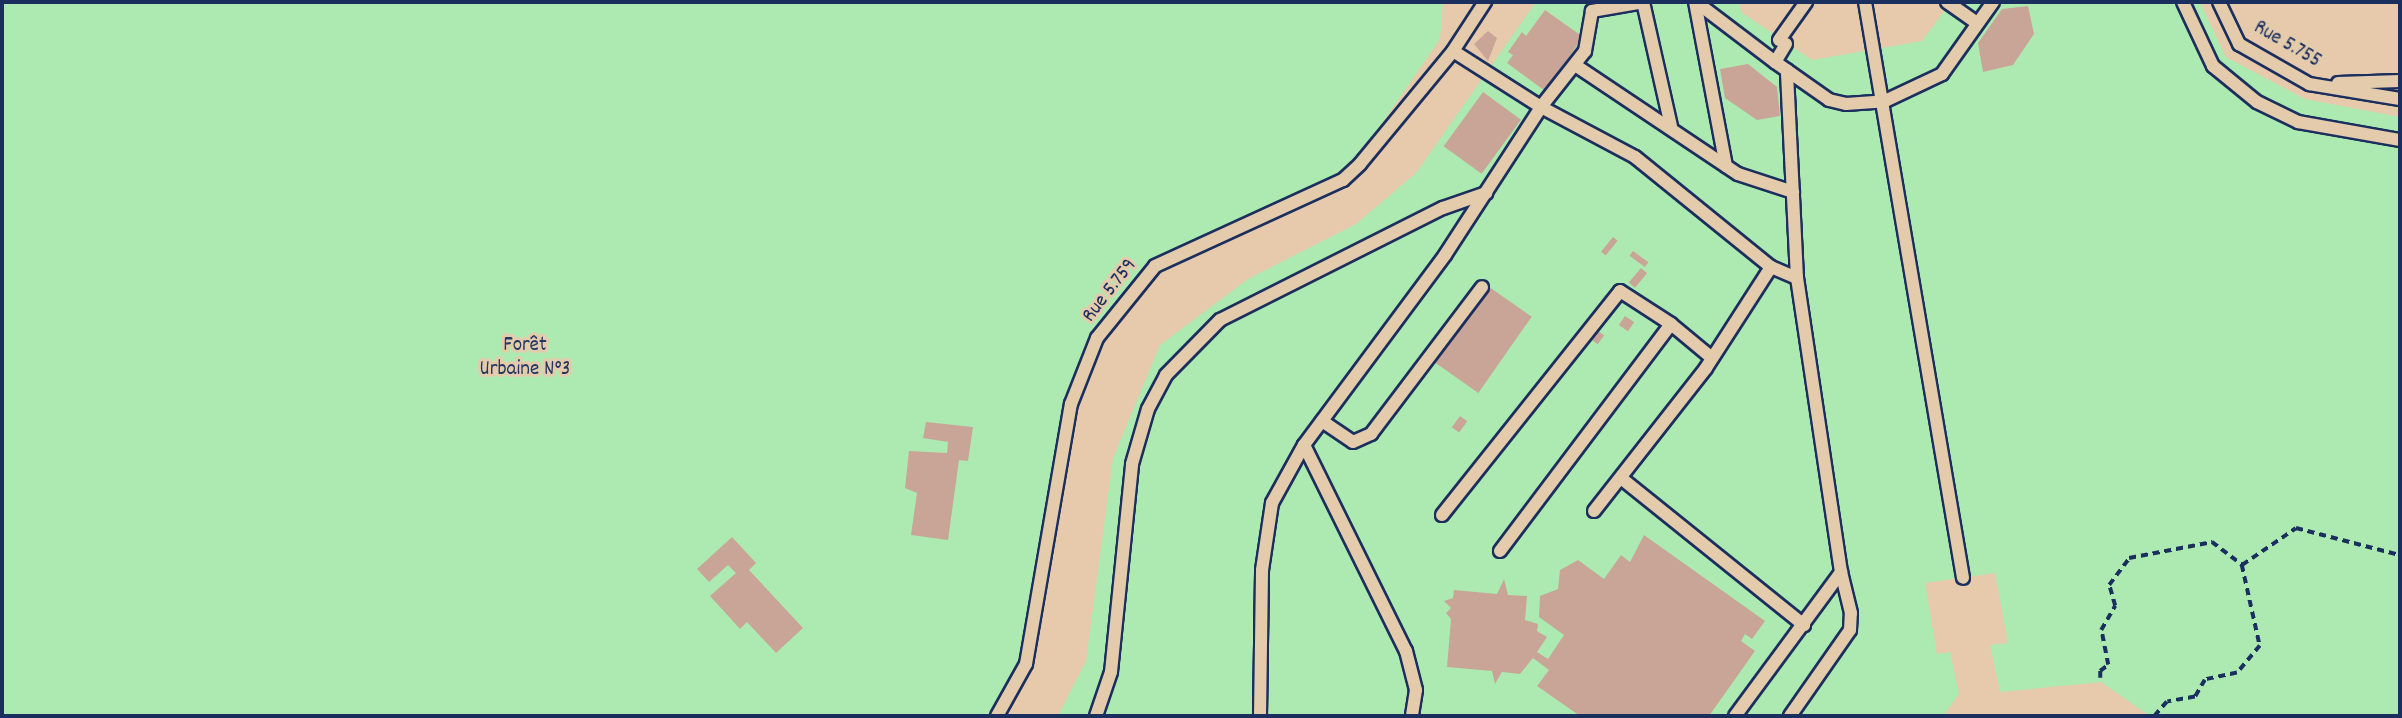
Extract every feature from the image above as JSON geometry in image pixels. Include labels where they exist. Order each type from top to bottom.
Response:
[{"type":"lane","name":"Rue 5.759","points":[[997,716],[1026,664],[1071,404],[1097,338],[1155,266],[1343,180],[1453,51],[1485,2]]},
{"type":"lane","points":[[1261,716],[1266,536],[1272,503],[1304,445],[1486,193],[1541,107],[1575,65],[1589,41],[1592,12],[1644,2],[1671,126]]},
{"type":"lane","points":[[1695,2],[1775,62],[1838,103],[1885,101],[1942,74],[1993,2]]},
{"type":"lane","points":[[1695,2],[1726,166]]},
{"type":"lane","points":[[1775,62],[1806,2]]},
{"type":"lane","points":[[1865,2],[1885,101],[1963,578]]},
{"type":"lane","points":[[1947,2],[1978,23]]},
{"type":"lane","points":[[2183,2],[2213,66],[2257,102],[2298,121],[2400,140]]},
{"type":"lane","name":"Rue 5.755","points":[[2219,2],[2239,44],[2309,84],[2400,99]]},
{"type":"lane","points":[[1453,51],[1541,107],[1634,157],[1771,267],[1797,278]]},
{"type":"lane","points":[[1575,65],[1671,126],[1726,166],[1757,183],[1793,192]]},
{"type":"lane","points":[[1787,70],[1797,278],[1841,572],[1851,613],[1850,630],[1790,716]]},
{"type":"lane","points":[[2309,84],[2400,81]]},
{"type":"lane","points":[[1096,716],[1111,672],[1132,464],[1148,409],[1166,375],[1220,320],[1443,208],[1486,193]]},
{"type":"lane","points":[[1594,511],[1712,358],[1771,267]]},
{"type":"lane","points":[[1322,421],[1353,442],[1371,434],[1482,287]]},
{"type":"lane","points":[[1442,515],[1615,294],[1626,292],[1712,358]]},
{"type":"lane","points":[[1500,551],[1671,324]]},
{"type":"lane","points":[[1304,445],[1406,651],[1416,690],[1412,716]]},
{"type":"lane","points":[[1621,478],[1804,625]]},
{"type":"lane","points":[[1735,716],[1841,572]]},
{"type":"path","points":[[2242,565],[2296,528],[2400,555]]},
{"type":"path","points":[[2100,678],[2100,671],[2108,665],[2101,630],[2115,606],[2109,585],[2129,558],[2212,542],[2242,565],[2260,646],[2237,673],[2205,680],[2195,697],[2167,702],[2155,716]]},
{"type":"green space","name":"Forêt Urbaine N°3","points":[[2,2],[1443,2],[1440,39],[1343,180],[1155,266],[1097,338],[1071,404],[1026,664],[997,716],[2,716]]},
{"type":"green space","points":[[1536,2],[1739,2],[1741,12],[1812,60],[1922,41],[1951,2],[2200,2],[2226,57],[2305,99],[2400,117],[2400,716],[2150,716],[2101,682],[2000,692],[1990,645],[2008,643],[1995,573],[1925,583],[1937,654],[1950,652],[1959,694],[1943,716],[1058,716],[1086,661],[1113,458],[1160,345],[1248,279],[1356,224],[1416,173]]},
{"type":"building","points":[[2028,6],[2034,34],[2013,65],[1983,72],[1978,43],[2002,9]]},
{"type":"building","points":[[1545,10],[1583,37],[1545,91],[1507,63],[1513,55],[1508,52],[1522,32],[1526,36]]},
{"type":"building","points":[[1488,31],[1497,38],[1488,61],[1474,44]]},
{"type":"building","points":[[1748,64],[1777,87],[1780,116],[1757,120],[1725,98],[1720,69]]},
{"type":"building","points":[[1483,92],[1521,120],[1482,174],[1444,146]]},
{"type":"building","points":[[1613,237],[1618,241],[1606,256],[1601,252]]},
{"type":"building","points":[[1633,251],[1648,262],[1645,267],[1629,256]]},
{"type":"building","points":[[1641,268],[1647,273],[1635,288],[1629,283]]},
{"type":"building","points":[[1485,284],[1532,317],[1478,393],[1432,360]]},
{"type":"building","points":[[1625,316],[1634,322],[1628,331],[1619,325]]},
{"type":"building","points":[[1591,326],[1604,335],[1598,344],[1585,335]]},
{"type":"building","points":[[1460,416],[1467,421],[1459,433],[1452,427]]},
{"type":"building","points":[[926,422],[973,427],[968,461],[959,460],[948,540],[911,535],[917,493],[905,488],[909,451],[947,453],[948,442],[923,438]]},
{"type":"building","points":[[1644,535],[1765,621],[1752,639],[1745,634],[1741,641],[1755,651],[1709,716],[1580,716],[1537,686],[1549,670],[1533,658],[1520,674],[1502,672],[1495,684],[1492,671],[1447,667],[1451,619],[1446,613],[1451,608],[1444,601],[1453,598],[1454,590],[1497,594],[1504,579],[1508,595],[1527,596],[1525,620],[1538,624],[1537,631],[1547,637],[1537,652],[1548,659],[1564,635],[1539,617],[1540,596],[1558,589],[1560,570],[1578,560],[1604,579],[1621,555],[1630,562]]},
{"type":"building","points":[[732,537],[756,563],[749,570],[803,628],[776,653],[747,622],[740,629],[710,596],[736,573],[728,565],[709,582],[697,569]]}]
